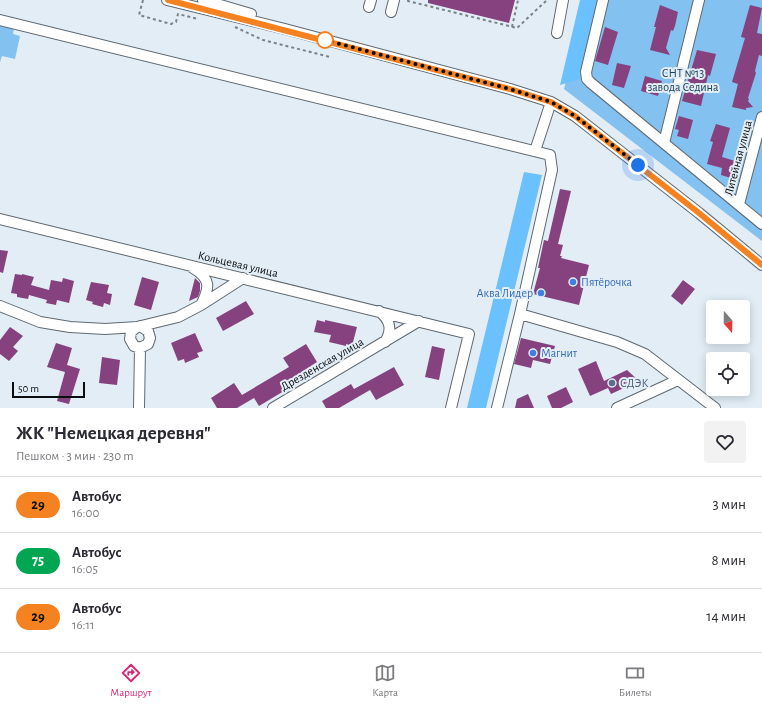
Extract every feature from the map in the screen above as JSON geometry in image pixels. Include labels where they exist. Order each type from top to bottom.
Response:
[{"type":"street","points":[[167,0],[510,89],[551,102],[575,116],[762,264]]},
{"type":"street","points":[[203,0],[276,21],[285,30]]},
{"type":"street","points":[[392,12],[394,0]]},
{"type":"street","points":[[557,33],[563,0]]},
{"type":"street","points":[[603,0],[586,72],[588,79],[762,224]]},
{"type":"street","points":[[664,143],[699,0]]},
{"type":"street","points":[[2,21],[550,155],[552,170],[520,314],[496,408]]},
{"type":"street","points":[[535,151],[551,102]]},
{"type":"street","name":"Литейная улица","points":[[739,204],[762,117]]},
{"type":"street","name":"Кольцевая улица","points":[[0,219],[469,334],[451,408]]},
{"type":"street","points":[[189,265],[201,273],[208,284],[205,297],[201,305]]},
{"type":"street","points":[[0,306],[40,322],[70,327],[105,329],[138,326],[178,317],[201,305],[243,278]]},
{"type":"street","points":[[378,311],[385,316],[389,322],[389,336],[385,342]]},
{"type":"street","points":[[520,314],[617,342],[645,354],[715,408]]},
{"type":"street","name":"Дрезденская улица","points":[[273,408],[419,321]]},
{"type":"street","points":[[138,326],[148,331],[150,338],[148,344],[140,348],[134,346],[130,339],[131,332],[138,326]]},
{"type":"street","points":[[139,408],[140,348]]},
{"type":"street","points":[[617,408],[678,380]]},
{"type":"path","points":[[143,0],[139,15],[171,24],[176,22],[178,14],[201,19]]},
{"type":"path","points":[[402,0],[517,28],[547,0]]},
{"type":"path","points":[[512,27],[518,0]]},
{"type":"path","points":[[229,26],[263,40],[330,57]]},
{"type":"green space","name":"СНТ №13 завода Седина","points":[[586,0],[762,0],[762,241],[564,89]]},
{"type":"green space","points":[[0,23],[14,28],[13,34],[20,36],[15,59],[2,56],[0,62]]},
{"type":"shaded area","points":[[580,0],[599,0],[580,79],[560,85]]},
{"type":"shaded area","points":[[524,172],[542,175],[486,408],[467,408]]},
{"type":"building","points":[[428,0],[515,0],[509,23],[428,3]]},
{"type":"building","points":[[660,5],[678,12],[675,26],[673,31],[671,30],[666,48],[670,55],[650,50]]},
{"type":"building","points":[[750,5],[762,8],[757,33],[762,34],[762,56],[759,55],[755,71],[756,73],[748,98],[748,101],[753,107],[746,108],[746,110],[732,107],[738,84],[732,82],[745,38],[741,37]]},
{"type":"building","points":[[605,27],[618,32],[608,65],[595,61]]},
{"type":"building","points":[[697,50],[716,54],[710,76],[708,75],[701,106],[682,101]]},
{"type":"building","points":[[617,63],[631,66],[624,88],[612,85]]},
{"type":"building","points":[[645,76],[662,81],[658,96],[641,91]]},
{"type":"building","points":[[679,116],[693,120],[688,139],[677,136],[679,130],[675,129]]},
{"type":"building","points":[[716,124],[730,128],[722,157],[735,161],[731,178],[721,175],[722,168],[707,164],[713,142],[710,141]]},
{"type":"building","points":[[560,189],[571,191],[558,244],[563,245],[560,256],[562,256],[561,258],[589,265],[579,305],[533,294],[540,268],[538,268],[544,240],[548,241]]},
{"type":"building","points":[[0,250],[8,251],[3,273],[0,272]]},
{"type":"building","points":[[15,274],[34,277],[31,285],[49,290],[51,280],[62,282],[63,278],[74,281],[69,303],[57,300],[56,305],[46,303],[47,300],[29,295],[28,299],[17,297],[17,294],[11,293]]},
{"type":"building","points":[[142,277],[159,282],[151,310],[134,305]]},
{"type":"building","points":[[195,278],[200,283],[200,291],[198,297],[189,301]]},
{"type":"building","points":[[683,280],[695,289],[682,305],[671,296]]},
{"type":"building","points":[[91,282],[109,285],[107,293],[112,294],[110,305],[104,303],[103,307],[92,304],[93,302],[86,300]]},
{"type":"building","points":[[246,301],[254,314],[223,331],[216,318]]},
{"type":"building","points":[[317,320],[325,322],[325,320],[357,327],[352,346],[329,342],[331,335],[314,332]]},
{"type":"building","points":[[10,327],[23,336],[13,347],[18,351],[9,361],[0,354],[0,340]]},
{"type":"building","points":[[195,333],[203,351],[197,353],[199,357],[185,363],[184,359],[178,361],[171,343]]},
{"type":"building","points":[[521,338],[555,346],[550,364],[533,360],[531,368],[514,364]]},
{"type":"building","points":[[56,343],[72,348],[67,365],[80,369],[69,404],[57,401],[65,372],[47,367]]},
{"type":"building","points":[[306,344],[317,362],[286,382],[289,388],[259,406],[254,398],[237,408],[217,408],[211,398],[234,383],[242,395],[289,367],[283,358]]},
{"type":"building","points":[[432,346],[445,349],[439,380],[425,377]]},
{"type":"building","points":[[102,357],[120,360],[117,385],[99,383]]},
{"type":"building","points":[[596,361],[604,381],[627,370],[639,381],[611,394],[608,388],[590,396],[578,369]]},
{"type":"building","points":[[394,367],[404,385],[376,400],[370,390],[339,408],[326,408],[322,401],[351,384],[354,389]]},
{"type":"building","points":[[566,387],[573,402],[561,408],[552,408],[547,396]]},
{"type":"building","points":[[528,394],[534,408],[515,408],[517,399]]},
{"type":"bus line","name":"29","points":[[168,0],[510,89],[551,102],[575,116],[699,213],[762,265]]},
{"type":"place","name":"Пятёрочка","points":[[573,282]]},
{"type":"place","name":"Аква Лидер","points":[[541,293]]},
{"type":"place","name":"Магнит","points":[[533,353]]},
{"type":"place","name":"СДЭК","points":[[612,383]]},
{"type":"route","points":[[325,40],[510,89],[551,102],[575,116],[638,165]]}]
